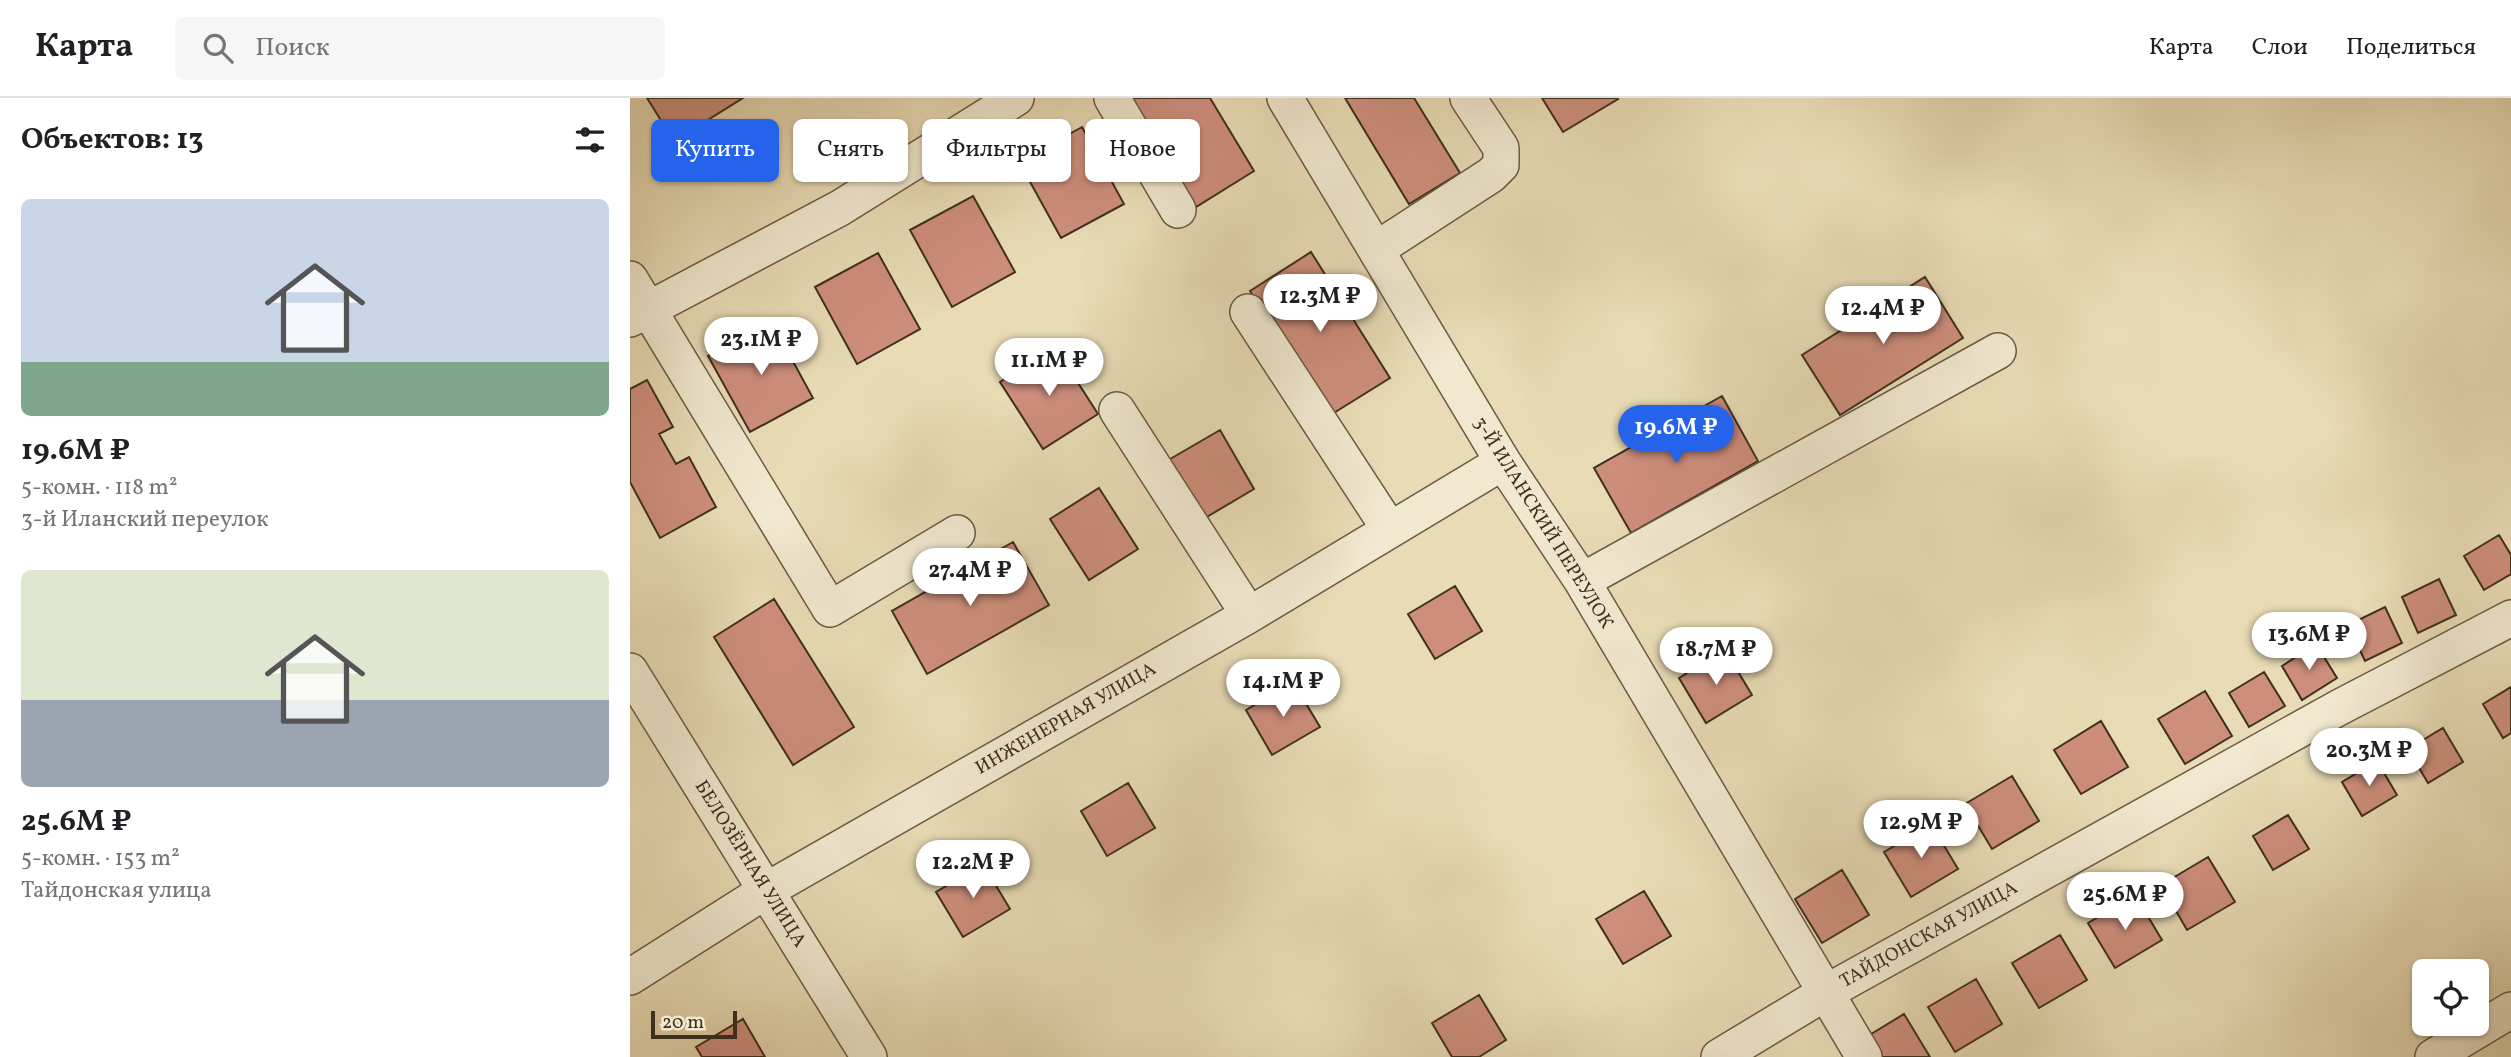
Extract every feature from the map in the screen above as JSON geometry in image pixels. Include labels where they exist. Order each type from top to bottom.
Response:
[{"type":"street","points":[[639,315],[840,208],[1016,98]]},
{"type":"street","points":[[1112,98],[1178,211]]},
{"type":"street","name":"3-Й ИЛАНСКИЙ ПЕРЕУЛОК","points":[[1285,98],[1503,462],[1582,581],[1864,1057]]},
{"type":"street","points":[[1377,249],[1491,175],[1501,165],[1501,148],[1468,98]]},
{"type":"street","points":[[630,279],[639,315],[830,609],[957,533]]},
{"type":"street","points":[[1248,312],[1390,530]]},
{"type":"street","points":[[1582,581],[1998,351]]},
{"type":"street","points":[[1117,410],[1249,615]]},
{"type":"street","name":"ИНЖЕНЕРНАЯ УЛИЦА","points":[[630,977],[767,890],[1249,615],[1503,462]]},
{"type":"street","name":"ТАЙДОНСКАЯ УЛИЦА","points":[[1719,1057],[1825,993],[2340,707],[2511,618]]},
{"type":"street","name":"БЕЛОЗЁРНАЯ УЛИЦА","points":[[630,671],[869,1057]]},
{"type":"street","points":[[2433,1057],[2511,1010]]},
{"type":"building","points":[[647,98],[743,98],[709,119],[660,119]]},
{"type":"building","points":[[1130,98],[1210,98],[1254,171],[1196,207],[1181,182],[1200,182],[1200,119],[1143,119]]},
{"type":"building","points":[[1345,98],[1414,98],[1460,173],[1409,204]]},
{"type":"building","points":[[1542,98],[1617,98],[1618,99],[1563,132]]},
{"type":"building","points":[[1082,127],[1085,132],[1085,182],[1112,182],[1124,204],[1061,238],[1030,182],[1071,182],[1071,133]]},
{"type":"building","points":[[973,196],[1015,272],[952,307],[910,230]]},
{"type":"building","points":[[1311,252],[1390,378],[1329,416],[1250,291]]},
{"type":"building","points":[[878,253],[920,329],[857,364],[815,287]]},
{"type":"building","points":[[1925,277],[1963,338],[1840,415],[1802,355]]},
{"type":"building","points":[[771,321],[813,398],[750,432],[708,356]]},
{"type":"building","points":[[1055,347],[1098,414],[1043,449],[1000,382]]},
{"type":"building","points":[[647,380],[673,427],[659,434],[676,464],[689,457],[716,507],[660,538],[630,482],[630,389]]},
{"type":"building","points":[[1722,396],[1758,461],[1631,533],[1594,468]]},
{"type":"building","points":[[1220,430],[1254,489],[1200,521],[1165,462]]},
{"type":"building","points":[[1099,488],[1138,549],[1089,580],[1050,519]]},
{"type":"building","points":[[2499,535],[2511,555],[2511,574],[2484,590],[2464,556]]},
{"type":"building","points":[[1013,542],[1049,605],[927,674],[892,611]]},
{"type":"building","points":[[2439,579],[2456,615],[2418,633],[2402,597]]},
{"type":"building","points":[[1455,586],[1482,631],[1435,659],[1408,614]]},
{"type":"building","points":[[774,599],[854,727],[793,765],[714,637]]},
{"type":"building","points":[[2385,607],[2402,643],[2365,661],[2348,625]]},
{"type":"building","points":[[2316,644],[2337,678],[2302,700],[2282,666]]},
{"type":"building","points":[[1725,650],[1752,695],[1706,723],[1679,678]]},
{"type":"building","points":[[2264,672],[2285,706],[2249,727],[2229,693]]},
{"type":"building","points":[[1293,682],[1320,727],[1272,755],[1246,710]]},
{"type":"building","points":[[2511,687],[2511,733],[2503,738],[2483,704]]},
{"type":"building","points":[[2205,691],[2232,736],[2185,764],[2158,719]]},
{"type":"building","points":[[2101,721],[2128,767],[2081,794],[2054,750]]},
{"type":"building","points":[[2443,728],[2463,762],[2428,783],[2408,749]]},
{"type":"building","points":[[2377,761],[2397,795],[2362,816],[2342,782]]},
{"type":"building","points":[[2012,776],[2039,821],[1992,849],[1965,804]]},
{"type":"building","points":[[1128,783],[1155,828],[1107,856],[1081,811]]},
{"type":"building","points":[[2288,815],[2309,849],[2273,870],[2253,836]]},
{"type":"building","points":[[1931,824],[1958,869],[1911,897],[1884,852]]},
{"type":"building","points":[[2208,857],[2235,902],[2187,930],[2161,885]]},
{"type":"building","points":[[983,864],[1010,909],[963,937],[936,892]]},
{"type":"building","points":[[1842,870],[1869,915],[1822,943],[1795,899]]},
{"type":"building","points":[[1644,891],[1671,936],[1623,964],[1596,919]]},
{"type":"building","points":[[2135,895],[2162,940],[2115,968],[2088,923]]},
{"type":"building","points":[[2060,935],[2087,980],[2039,1008],[2012,963]]},
{"type":"building","points":[[1976,979],[2002,1024],[1955,1052],[1928,1007]]},
{"type":"building","points":[[1479,995],[1506,1040],[1479,1057],[1452,1057],[1432,1023]]},
{"type":"building","points":[[1904,1014],[1930,1057],[1867,1057],[1858,1042]]},
{"type":"building","points":[[743,1019],[765,1057],[702,1057],[696,1047]]}]
